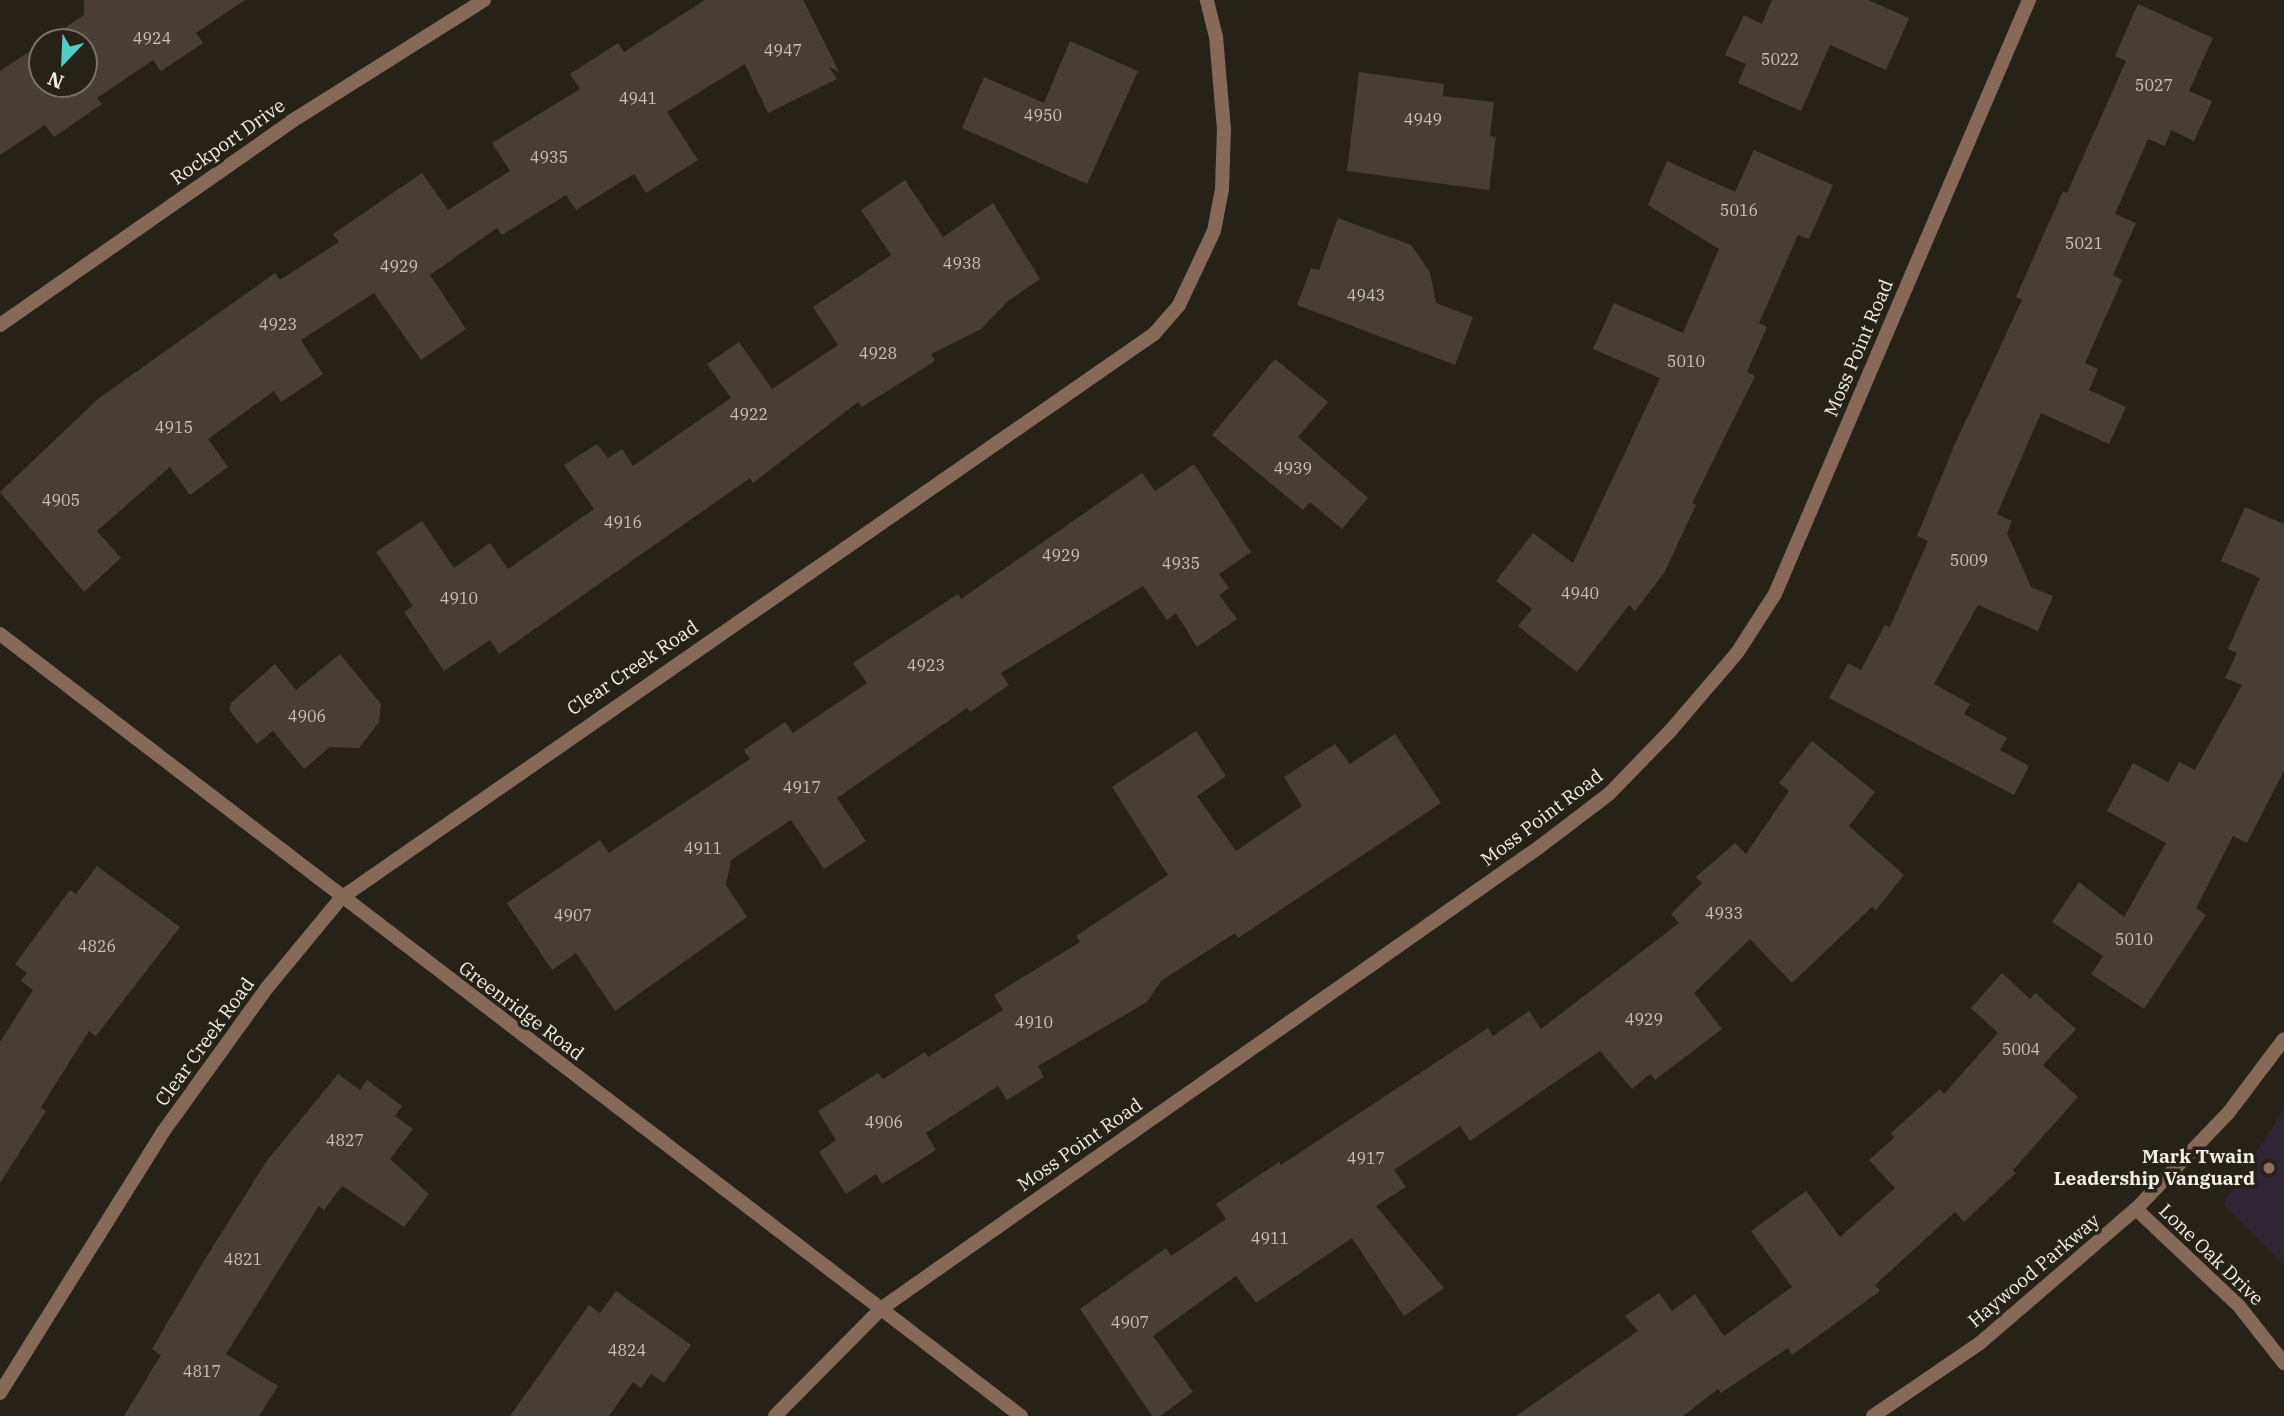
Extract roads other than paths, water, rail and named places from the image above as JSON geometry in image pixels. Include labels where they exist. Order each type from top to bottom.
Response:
[{"type":"street","name":"Rockport Drive","points":[[0,325],[292,121],[484,0]]},
{"type":"street","name":"Clear Creek Road","points":[[0,1393],[163,1132],[266,989],[341,898],[1154,334],[1179,305],[1213,231],[1222,190],[1224,130],[1216,37],[1207,0]]},
{"type":"street","name":"Moss Point Road","points":[[775,1416],[882,1308],[1538,848],[1609,794],[1671,730],[1737,653],[1775,594],[2029,0]]},
{"type":"street","name":"Greenridge Road","points":[[0,634],[341,898],[1021,1416]]},
{"type":"street","name":"Haywood Parkway","points":[[1873,1416],[1980,1343],[2136,1209],[2229,1112],[2284,1039]]},
{"type":"street","name":"Lone Oak Drive","points":[[2136,1209],[2239,1306],[2284,1363]]},
{"type":"place","name":"Mark Twain Leadership Vanguard","points":[[2269,1168]]}]
